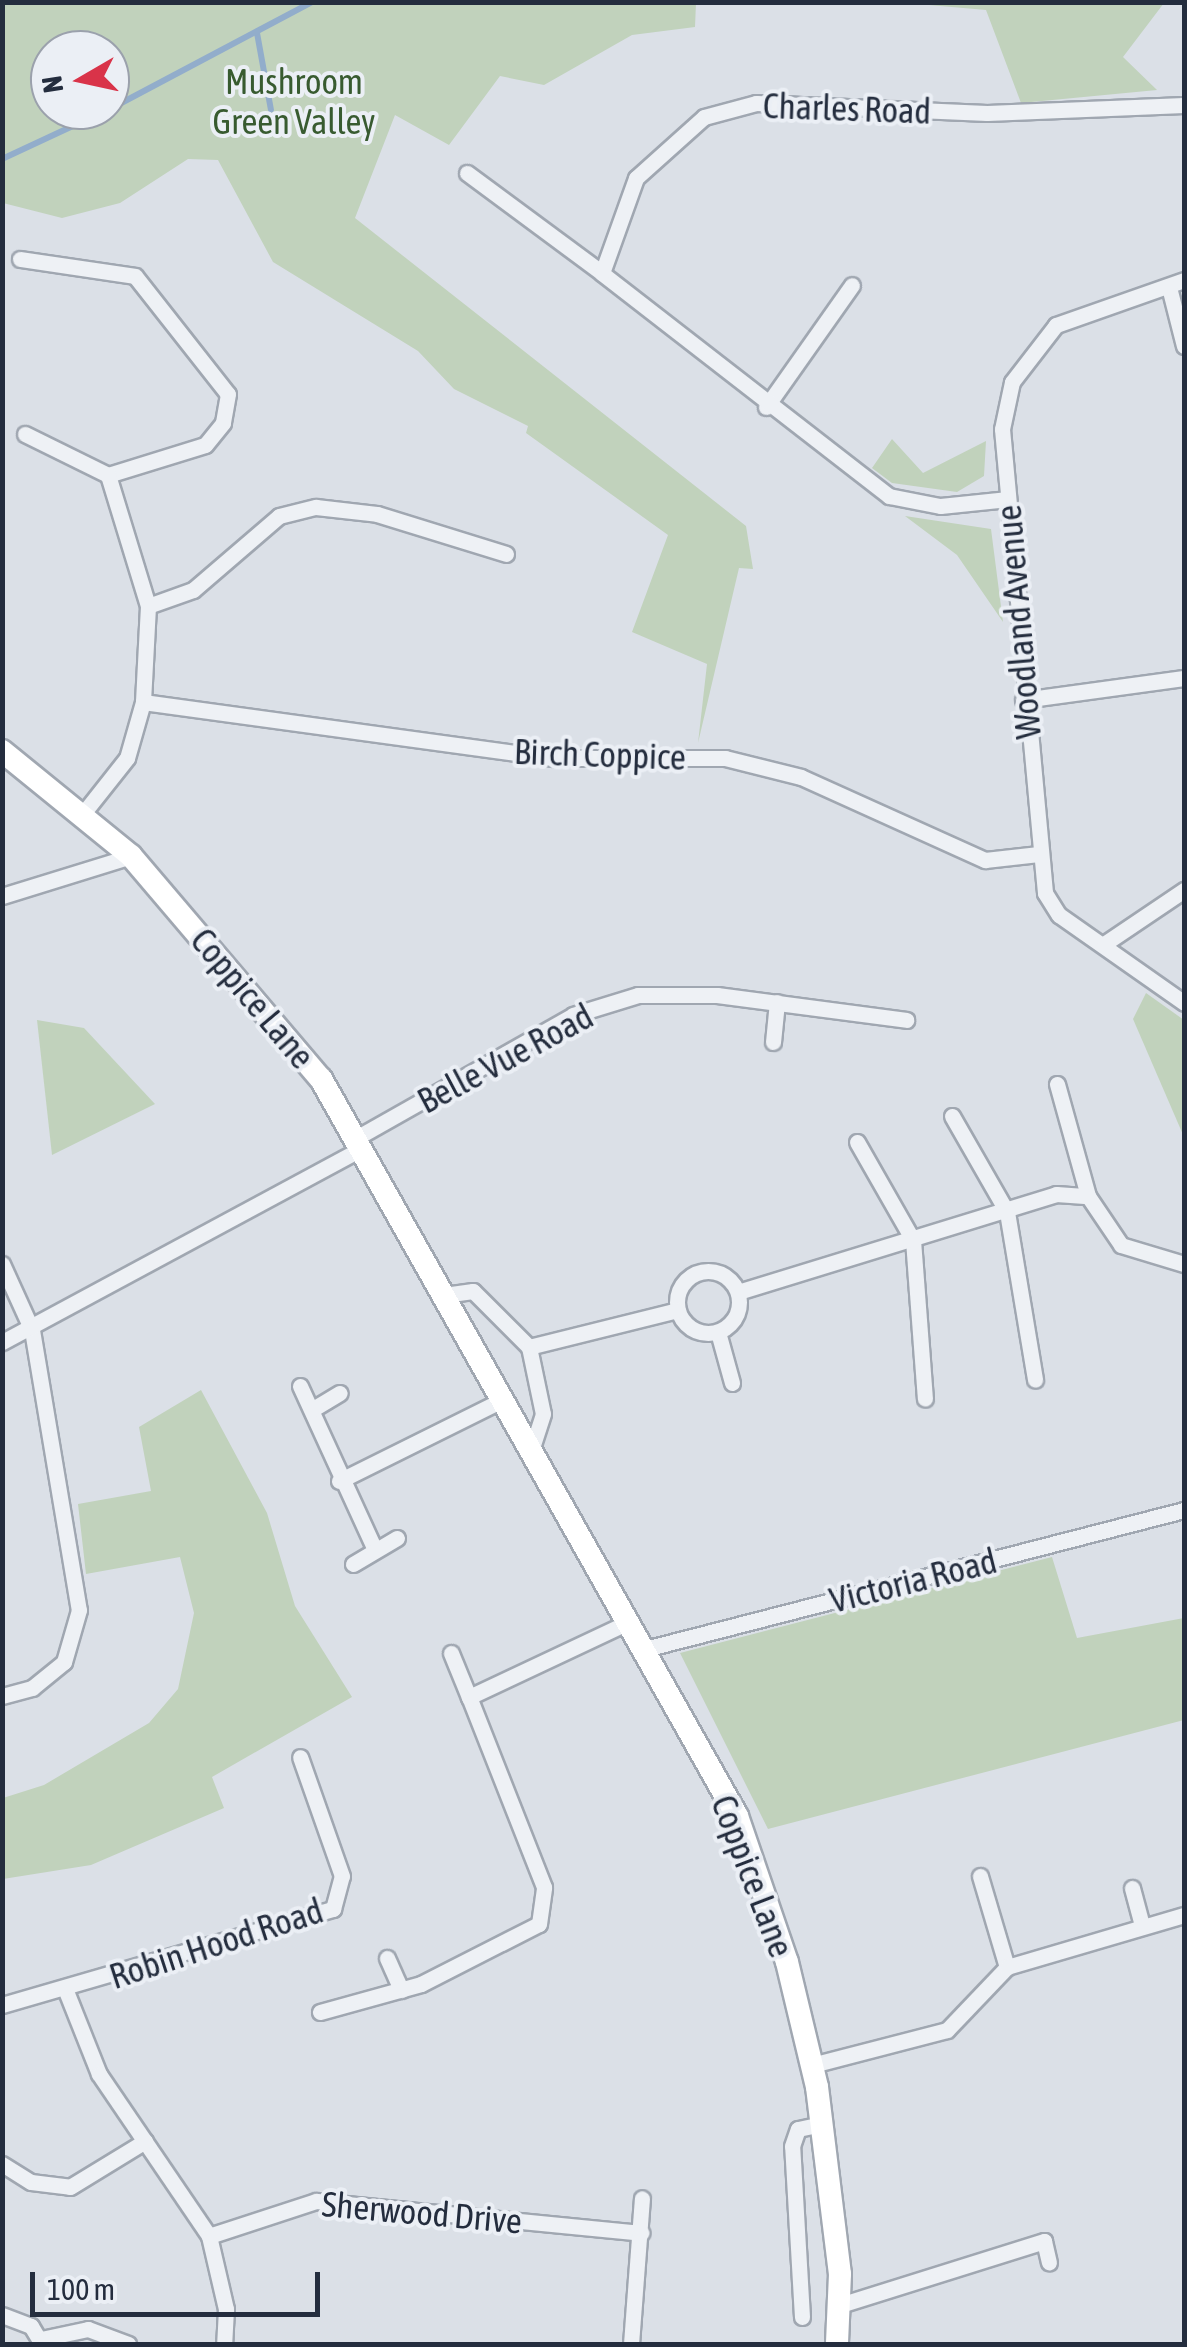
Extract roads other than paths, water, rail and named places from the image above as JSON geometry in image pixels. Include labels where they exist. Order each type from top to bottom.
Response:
[{"type":"street","name":"Charles Road","points":[[602,273],[636,178],[704,117],[799,102],[987,114],[1184,105]]},
{"type":"street","points":[[467,173],[602,273],[766,407],[890,496],[940,506],[1008,500]]},
{"type":"street","points":[[20,259],[135,276],[228,394],[224,423],[205,446],[108,475],[25,434]]},
{"type":"street","points":[[1177,284],[1184,346]]},
{"type":"street","name":"Woodland Avenue","points":[[1177,284],[1076,314],[1024,360],[1002,429],[1022,700],[1039,854],[1059,915],[1184,1003]]},
{"type":"street","points":[[766,407],[852,285]]},
{"type":"street","points":[[85,811],[127,758],[142,702],[148,606],[108,475]]},
{"type":"street","points":[[148,606],[192,590],[280,516],[316,507],[377,514],[506,554]]},
{"type":"street","points":[[1022,700],[1184,678]]},
{"type":"street","name":"Birch Coppice","points":[[142,702],[554,758],[725,758],[802,777],[985,860],[1039,854]]},
{"type":"street","name":"Coppice Lane","points":[[2,751],[85,811],[131,856],[288,1034],[359,1143],[736,1816],[812,2066],[822,2124],[840,2313]]},
{"type":"street","points":[[2,896],[131,856]]},
{"type":"street","points":[[1104,944],[1184,890]]},
{"type":"street","name":"Belle Vue Road","points":[[2,1342],[32,1330],[610,1002],[670,992],[906,1020]]},
{"type":"street","points":[[773,1042],[777,1002]]},
{"type":"street","points":[[1057,1084],[1088,1196],[1121,1245],[1184,1264]]},
{"type":"street","points":[[952,1116],[1007,1212],[1034,1380]]},
{"type":"street","points":[[857,1142],[913,1240],[925,1399]]},
{"type":"street","points":[[738,1292],[1056,1194],[1088,1196]]},
{"type":"street","points":[[2,1264],[32,1330],[79,1626],[48,1678],[2,1696]]},
{"type":"street","points":[[719,1272],[738,1292],[736,1316],[718,1332],[693,1330],[677,1310],[692,1274],[719,1272]]},
{"type":"street","points":[[444,1294],[474,1291],[529,1347],[543,1414],[530,1450]]},
{"type":"street","points":[[529,1347],[677,1310]]},
{"type":"street","points":[[718,1332],[732,1383]]},
{"type":"street","points":[[300,1386],[314,1409],[339,1482],[376,1550]]},
{"type":"street","points":[[314,1409],[340,1393]]},
{"type":"street","points":[[339,1482],[502,1400]]},
{"type":"street","name":"Victoria Road","points":[[641,1650],[1184,1510]]},
{"type":"street","points":[[353,1564],[397,1538]]},
{"type":"street","points":[[469,1697],[626,1622]]},
{"type":"street","points":[[320,2012],[401,1990],[521,1938],[548,1910],[544,1887],[451,1653]]},
{"type":"street","name":"Robin Hood Road","points":[[2,2005],[66,1991],[332,1910],[342,1876],[300,1757]]},
{"type":"street","points":[[980,1876],[1007,1966]]},
{"type":"street","points":[[1132,1888],[1142,1926]]},
{"type":"street","points":[[812,2066],[947,2030],[1007,1966],[1184,1914]]},
{"type":"street","points":[[387,1958],[401,1990]]},
{"type":"street","points":[[66,1991],[99,2074],[209,2236],[226,2309],[224,2344]]},
{"type":"street","points":[[802,2317],[792,2146],[798,2128],[822,2124]]},
{"type":"street","points":[[2,2164],[31,2182],[70,2187],[144,2140]]},
{"type":"street","points":[[630,2344],[642,2198]]},
{"type":"street","name":"Sherwood Drive","points":[[209,2236],[316,2201],[640,2233]]},
{"type":"street","points":[[837,2344],[840,2313],[1044,2241],[1049,2262]]},
{"type":"street","points":[[2,2314],[42,2342],[88,2329],[128,2344]]},
{"type":"waterway","points":[[130,98],[312,2]]},
{"type":"waterway","points":[[257,33],[271,110]]},
{"type":"waterway","points":[[2,159],[64,130]]},
{"type":"park label","name":"Mushroom Green Valley","points":[[294,101]]}]
